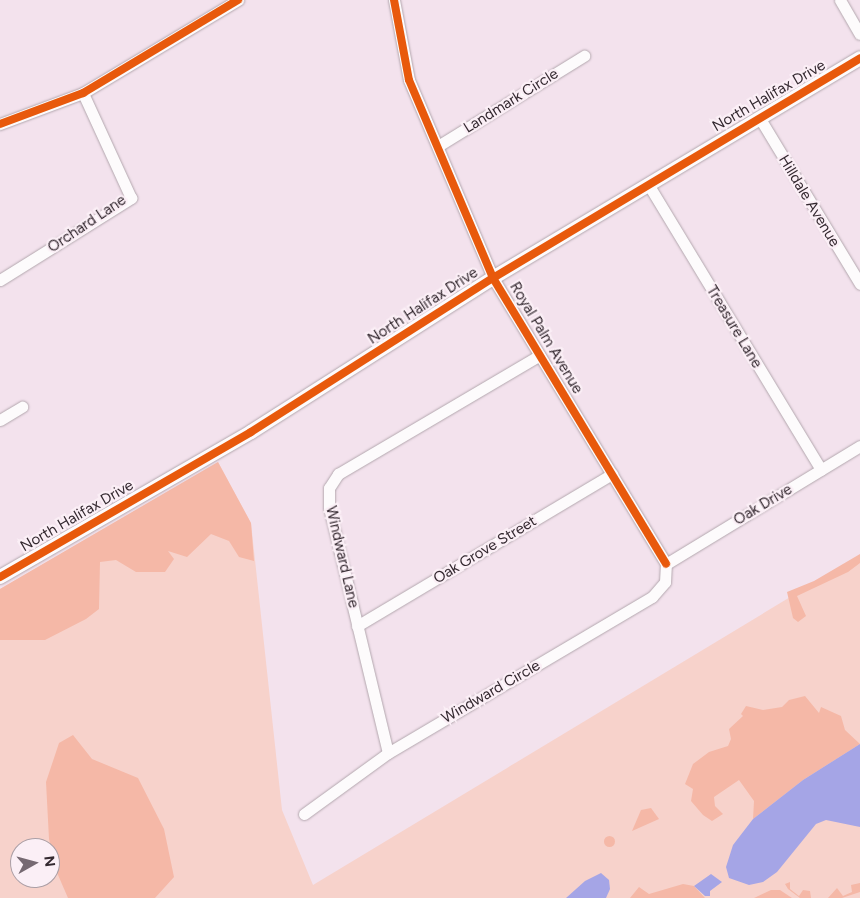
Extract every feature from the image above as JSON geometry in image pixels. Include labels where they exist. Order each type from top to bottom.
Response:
[{"type":"street","points":[[0,124],[83,93],[238,0]]},
{"type":"street","name":"Royal Palm Avenue","points":[[394,0],[409,80],[493,278],[666,564]]},
{"type":"street","points":[[840,0],[860,34]]},
{"type":"street","name":"Landmark Circle","points":[[438,146],[584,56]]},
{"type":"street","name":"North Halifax Drive","points":[[0,577],[250,432],[493,278],[860,58]]},
{"type":"street","name":"Orchard Lane","points":[[0,280],[132,198],[83,93]]},
{"type":"street","name":"Hilldale Avenue","points":[[759,117],[860,284]]},
{"type":"street","name":"Treasure Lane","points":[[648,184],[821,470]]},
{"type":"street","name":"Windward Lane","points":[[388,752],[329,508],[329,488],[338,474],[540,355]]},
{"type":"street","points":[[0,420],[22,408]]},
{"type":"street","name":"Oak Drive","points":[[666,564],[860,446]]},
{"type":"street","name":"Oak Grove Street","points":[[357,626],[612,474]]},
{"type":"street","name":"Windward Circle","points":[[304,814],[388,752],[652,597],[665,582],[666,564]]},
{"type":"shaded area","points":[[218,462],[251,523],[282,810],[313,885],[860,555],[860,898],[0,898],[0,589]]},
{"type":"shaded area","points":[[218,462],[251,523],[254,561],[239,557],[229,541],[211,534],[187,557],[168,551],[174,559],[165,572],[136,572],[116,560],[100,562],[99,609],[86,619],[45,640],[0,640],[0,589]]},
{"type":"shaded area","points":[[860,554],[860,563],[848,572],[797,596],[806,616],[798,622],[793,618],[787,592],[814,581]]},
{"type":"shaded area","points":[[805,696],[819,713],[821,707],[841,716],[845,730],[860,744],[803,780],[753,819],[754,801],[739,780],[714,797],[715,806],[723,814],[712,821],[703,815],[691,801],[693,789],[685,784],[693,764],[709,752],[728,746],[731,739],[729,729],[743,716],[741,714],[746,706],[763,710],[782,707],[789,700]]},
{"type":"shaded area","points":[[73,735],[92,759],[138,778],[164,829],[174,877],[155,898],[68,898],[60,880],[60,838],[49,838],[46,782],[59,743]]},
{"type":"shaded area","points":[[651,808],[659,819],[632,831],[641,810]]},
{"type":"shaded area","points":[[609,835],[615,841],[609,847],[603,841]]},
{"type":"shaded area","points":[[790,882],[790,889],[799,896],[803,890],[810,891],[811,898],[800,898],[788,889],[785,884]]},
{"type":"shaded area","points":[[860,883],[860,892],[842,898],[828,898],[837,888],[843,896],[852,892],[851,885]]},
{"type":"shaded area","points":[[683,884],[694,886],[705,898],[630,898],[639,887],[649,894]]},
{"type":"shaded area","points":[[771,890],[780,890],[792,898],[754,898]]},
{"type":"water","points":[[860,744],[860,827],[826,820],[816,824],[777,872],[763,882],[749,885],[729,878],[726,867],[733,845],[753,819],[803,780]]},
{"type":"water","points":[[601,873],[609,880],[610,889],[606,898],[566,898],[585,881]]},
{"type":"water","points":[[711,874],[722,882],[710,891],[710,896],[705,896],[694,886]]},
{"type":"cycle path","points":[[0,124],[83,93],[238,0]]},
{"type":"cycle path","points":[[394,0],[409,80],[493,278],[666,564]]},
{"type":"cycle path","points":[[0,577],[251,432],[493,278],[860,58]]}]
